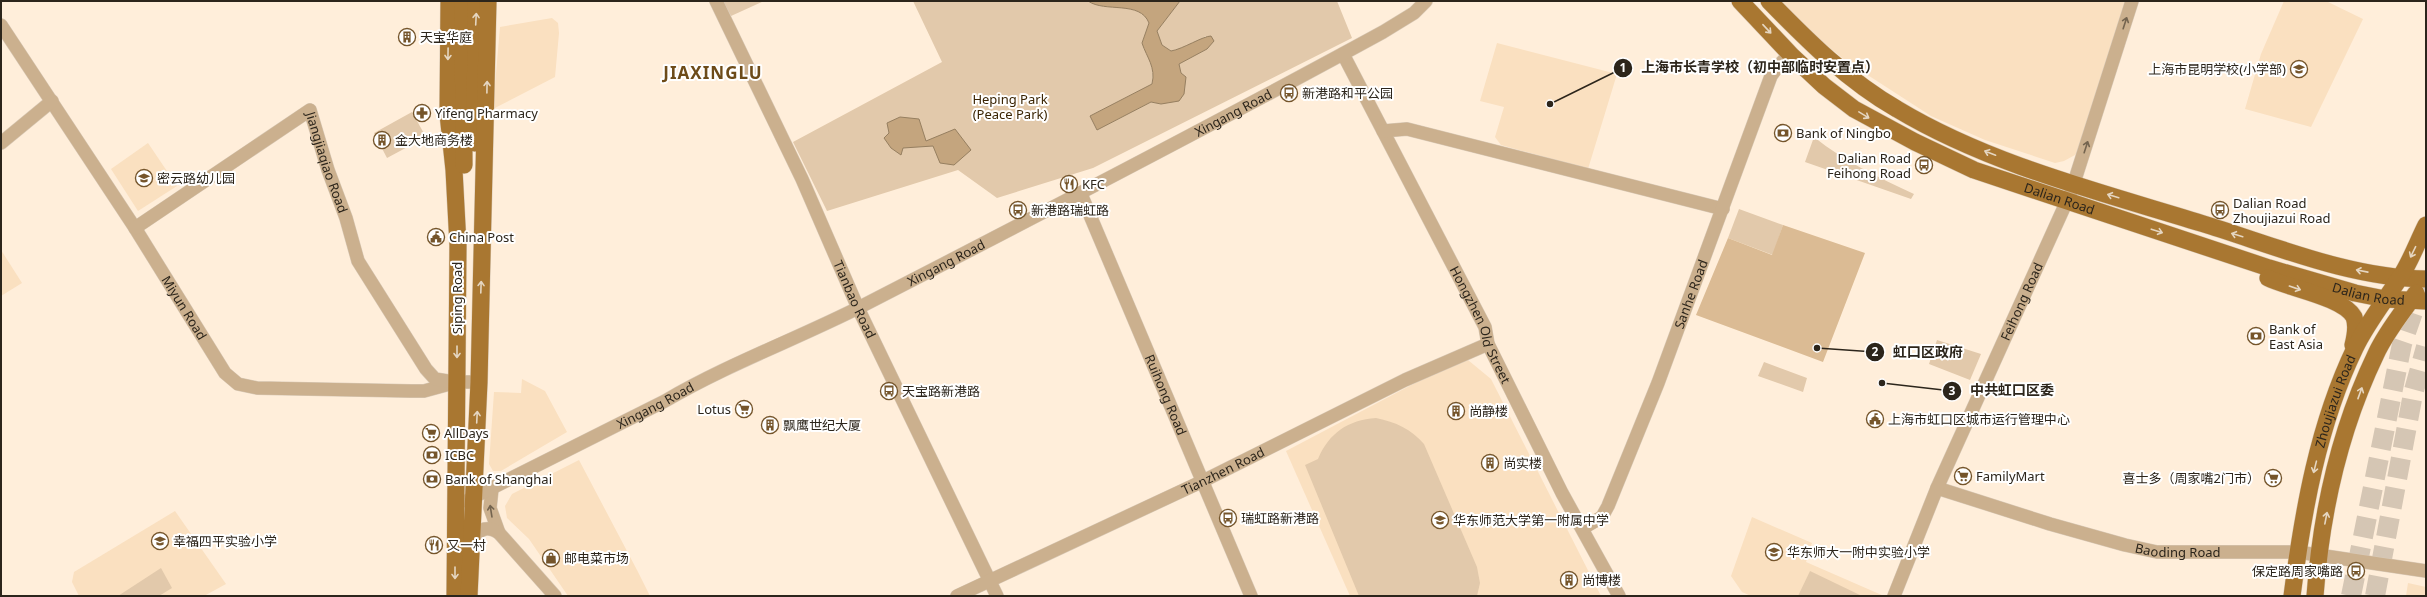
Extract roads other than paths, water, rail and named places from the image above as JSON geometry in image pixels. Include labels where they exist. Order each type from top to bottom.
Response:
[{"type":"main road","name":"Siping Road","points":[[449,1],[448,114],[454,170],[458,245],[455,596]]},
{"type":"main road","points":[[458,245],[465,172],[463,1]]},
{"type":"main road","points":[[476,1],[474,53],[475,211],[482,239]]},
{"type":"main road","name":"Siping Road","points":[[469,596],[479,382],[488,1]]},
{"type":"main road","name":"Dalian Road","points":[[1740,1],[1790,54],[1824,86],[1854,108],[1901,135],[1974,170],[2222,253],[2355,293],[2385,299],[2418,301]]},
{"type":"main road","name":"Dalian Road","points":[[1769,1],[1809,43],[1868,90],[1896,109],[1948,137],[2074,184],[2335,265],[2400,278],[2426,278]]},
{"type":"main road","name":"Zhoujiazui Road","points":[[2292,596],[2298,552],[2311,481],[2335,394],[2370,322],[2400,278],[2426,225]]},
{"type":"main road","points":[[2222,253],[2246,268],[2267,278],[2331,301],[2349,311],[2355,323],[2355,331],[2343,376]]},
{"type":"main road","name":"Zhoujiazui Road","points":[[2315,596],[2318,556],[2337,463],[2360,391],[2376,353],[2391,327],[2418,301],[2426,278]]},
{"type":"street","name":"Tianbao Road","points":[[716,1],[802,179],[858,308],[997,596]]},
{"type":"street","name":"Xingang Road","points":[[455,506],[492,489],[665,401],[692,385],[858,308],[1080,194],[1343,54],[1402,20],[1426,1]]},
{"type":"street","name":"Feihong Road","points":[[1894,596],[1937,488],[2074,184],[2132,1]]},
{"type":"street","name":"Miyun Road","points":[[1,25],[135,228],[225,373],[238,384],[256,388],[424,391],[457,382],[479,382]]},
{"type":"street","name":"Hongzhen Old Street","points":[[1343,54],[1485,327],[1488,344],[1562,493],[1583,528],[1619,596]]},
{"type":"street","name":"Sanhe Road","points":[[1583,528],[1602,517],[1608,506],[1723,209],[1771,76],[1778,65],[1790,54]]},
{"type":"street","points":[[1,143],[52,101]]},
{"type":"street","name":"Jiangjiaqiao Road","points":[[135,228],[310,110],[328,170],[346,218],[358,261],[426,369],[435,379],[457,382]]},
{"type":"street","points":[[1383,131],[1407,129],[1723,209]]},
{"type":"street","name":"Ruihong Road","points":[[1080,194],[1251,596]]},
{"type":"street","name":"Tianzhen Road","points":[[958,596],[1203,481],[1405,380],[1488,344]]},
{"type":"street","name":"Baoding Road","points":[[1937,488],[2050,524],[2157,552],[2298,552],[2426,571]]},
{"type":"street","points":[[492,489],[490,508],[499,532],[555,596]]},
{"type":"street","points":[[472,538],[482,529],[487,528],[499,532]]},
{"type":"tunnel","points":[[2351,596],[2402,344],[2422,286]]},
{"type":"tunnel","points":[[2375,596],[2413,394],[2426,347]]},
{"type":"place","name":"天宝华庭","points":[[407,37]]},
{"type":"place","name":"上海市昆明学校(小学部)","points":[[2299,69]]},
{"type":"place","name":"新港路和平公园","points":[[1289,93]]},
{"type":"place","name":"上海市长青学校（初中部临时安置点）","points":[[1550,104]]},
{"type":"place","name":"Yifeng Pharmacy","points":[[422,113]]},
{"type":"place","name":"Bank of Ningbo","points":[[1783,133]]},
{"type":"place","name":"金大地商务楼","points":[[382,140]]},
{"type":"place","name":"Dalian Road Feihong Road","points":[[1924,165]]},
{"type":"place","name":"密云路幼儿园","points":[[144,178]]},
{"type":"place","name":"KFC","points":[[1069,184]]},
{"type":"place","name":"新港路瑞虹路","points":[[1018,210]]},
{"type":"place","name":"Dalian Road Zhoujiazui Road","points":[[2220,210]]},
{"type":"place","name":"China Post","points":[[436,237]]},
{"type":"place","name":"Bank of East Asia","points":[[2256,336]]},
{"type":"place","name":"虹口区政府","points":[[1817,348]]},
{"type":"place","name":"中共虹口区委","points":[[1882,383]]},
{"type":"place","name":"天宝路新港路","points":[[889,391]]},
{"type":"place","name":"Lotus","points":[[744,409]]},
{"type":"place","name":"尚静楼","points":[[1456,411]]},
{"type":"place","name":"上海市虹口区城市运行管理中心","points":[[1875,419]]},
{"type":"place","name":"飘鹰世纪大厦","points":[[770,425]]},
{"type":"place","name":"AllDays","points":[[431,433]]},
{"type":"place","name":"ICBC","points":[[432,455]]},
{"type":"place","name":"尚实楼","points":[[1490,463]]},
{"type":"place","name":"FamilyMart","points":[[1963,476]]},
{"type":"place","name":"喜士多（周家嘴2门市）","points":[[2273,478]]},
{"type":"place","name":"Bank of Shanghai","points":[[432,479]]},
{"type":"place","name":"瑞虹路新港路","points":[[1228,518]]},
{"type":"place","name":"华东师范大学第一附属中学","points":[[1440,520]]},
{"type":"place","name":"幸福四平实验小学","points":[[160,541]]},
{"type":"place","name":"又一村","points":[[434,545]]},
{"type":"place","name":"华东师大一附中实验小学","points":[[1774,552]]},
{"type":"place","name":"邮电菜市场","points":[[551,558]]},
{"type":"place","name":"保定路周家嘴路","points":[[2356,571]]},
{"type":"place","name":"尚博楼","points":[[1569,580]]},
{"type":"district","name":"JIAXINGLU","points":[[713,73]]},
{"type":"park label","name":"Heping Park (Peace Park)","points":[[1010,106]]}]
